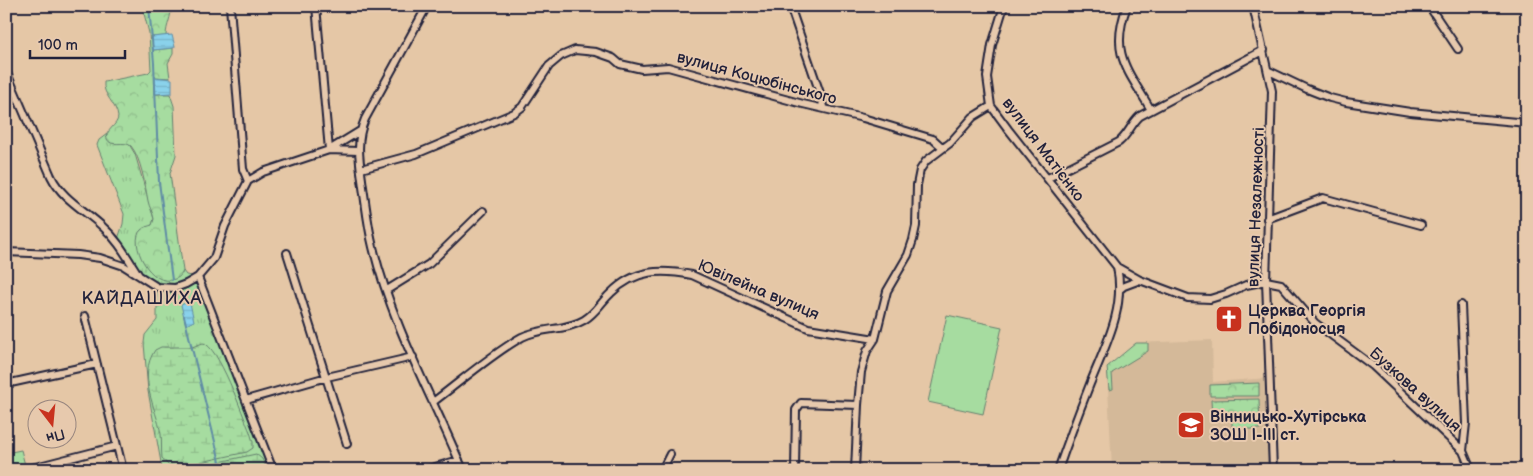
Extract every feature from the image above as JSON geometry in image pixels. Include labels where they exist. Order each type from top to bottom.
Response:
[{"type":"street","points":[[230,6],[243,169],[248,181]]},
{"type":"street","points":[[316,6],[328,150]]},
{"type":"street","points":[[427,6],[370,109],[360,131],[358,150],[372,245],[386,290],[413,357],[463,470]]},
{"type":"street","points":[[790,6],[822,100],[823,108]]},
{"type":"street","name":"вулиця Матієнко","points":[[1004,6],[992,46],[987,77],[991,106],[1117,266],[1140,280],[1188,298],[1210,298],[1226,294],[1246,285],[1266,281]]},
{"type":"street","points":[[1127,6],[1120,29],[1120,53],[1151,110]]},
{"type":"street","points":[[1253,6],[1269,71],[1272,100],[1266,281],[1261,297]]},
{"type":"street","points":[[1429,6],[1458,48]]},
{"type":"street","name":"вулиця Коцюбінського","points":[[361,169],[416,154],[514,113],[522,107],[549,66],[560,56],[575,50],[596,52],[614,58],[620,64],[642,69],[668,67],[823,108],[933,139],[943,148]]},
{"type":"street","points":[[1048,178],[1119,142],[1137,119],[1151,110],[1264,50]]},
{"type":"street","points":[[6,71],[9,85],[51,176],[58,187],[67,197],[104,227],[117,242],[138,275]]},
{"type":"street","points":[[1269,71],[1313,92],[1346,102],[1410,112],[1527,123]]},
{"type":"street","points":[[855,470],[861,372],[867,351],[875,339],[887,291],[908,255],[913,240],[916,226],[920,170],[926,161],[950,143],[973,117],[991,106]]},
{"type":"street","points":[[6,252],[91,256],[114,262],[138,275],[146,282],[165,288],[175,288],[198,277],[214,258],[225,226],[248,181],[263,172],[328,150],[360,131]]},
{"type":"street","points":[[328,150],[358,150]]},
{"type":"street","points":[[1267,219],[1323,198],[1421,225]]},
{"type":"street","points":[[386,290],[429,264],[483,211]]},
{"type":"street","points":[[288,253],[347,444]]},
{"type":"street","points":[[1058,470],[1091,381],[1112,333],[1120,290],[1117,266]]},
{"type":"street","name":"Ювілейна вулиця","points":[[433,402],[524,336],[568,327],[583,321],[595,312],[610,293],[628,279],[651,272],[674,271],[692,275],[808,328],[875,339]]},
{"type":"street","points":[[198,277],[273,470]]},
{"type":"street","points":[[1120,290],[1124,286],[1140,280]]},
{"type":"street","name":"Бузкова вулиця","points":[[1266,281],[1281,284],[1315,323],[1372,366],[1463,451],[1471,470]]},
{"type":"street","name":"вулиця Незалежності","points":[[1266,281],[1273,470]]},
{"type":"street","points":[[1460,305],[1466,423],[1463,451]]},
{"type":"street","points":[[86,316],[123,470]]},
{"type":"street","points":[[246,400],[327,377],[413,357]]},
{"type":"street","points":[[6,384],[97,364]]},
{"type":"street","points":[[795,470],[796,410],[801,403],[858,405]]},
{"type":"street","points":[[24,470],[117,446]]},
{"type":"street","points":[[662,470],[670,454]]},
{"type":"street","points":[[426,470],[459,460]]},
{"type":"shaded area","name":"Вінницько-Хутірська ЗОШ І-ІІІ ст.","points":[[1212,340],[1213,382],[1269,378],[1273,468],[1112,470],[1107,367],[1136,343]]},
{"type":"green space","points":[[142,6],[171,6],[166,36],[152,37],[153,50],[173,48],[173,54],[168,63],[170,78],[155,77],[155,94],[170,94],[174,106],[176,155],[170,173],[183,271],[177,278],[166,280],[157,277],[150,271],[139,253],[138,236],[142,229],[152,225],[154,219],[137,157],[128,144],[115,144],[107,139],[107,133],[116,123],[118,117],[105,91],[104,82],[148,73],[151,70],[149,33]]},
{"type":"green space","points":[[107,134],[106,137],[112,143],[129,144],[135,154],[154,219],[152,225],[141,230],[138,234],[182,274],[183,271],[186,275],[198,277],[273,470],[163,470],[162,468],[148,391],[144,343],[145,335],[157,320],[157,287],[146,281],[117,242],[124,214],[97,145],[99,140]]},
{"type":"green space","points":[[947,315],[1002,327],[983,414],[928,402]]},
{"type":"green space","points":[[203,343],[216,356],[230,382],[250,432],[253,448],[247,452],[178,467],[168,465],[162,458],[161,434],[149,392],[148,371],[150,360],[155,350],[161,347],[192,347]]},
{"type":"green space","points":[[1136,343],[1148,343],[1148,351],[1112,373],[1113,389],[1109,390],[1107,367]]},
{"type":"green space","points":[[1259,383],[1259,396],[1210,396],[1210,385]]},
{"type":"green space","points":[[1259,399],[1260,429],[1232,429],[1232,418],[1212,419],[1211,400]]},
{"type":"green space","points":[[21,450],[26,469],[6,470],[6,453]]},
{"type":"green space","points":[[256,454],[262,459],[267,470],[182,470]]},
{"type":"water","points":[[172,35],[175,47],[153,50],[152,37]]},
{"type":"water","points":[[155,77],[172,79],[172,93],[155,94]]},
{"type":"water","points":[[190,303],[194,321],[186,325],[181,305]]},
{"type":"waterway","points":[[149,6],[154,63],[159,182],[172,280]]},
{"type":"waterway","points":[[184,316],[222,470]]},
{"type":"place","name":"Церква Георгія Побідоносця","points":[[1229,319]]},
{"type":"place","name":"Вінницько-Хутірська ЗОШ І-ІІІ ст.","points":[[1191,425]]},
{"type":"district","name":"КАЙДАШИХА","points":[[142,298]]}]
